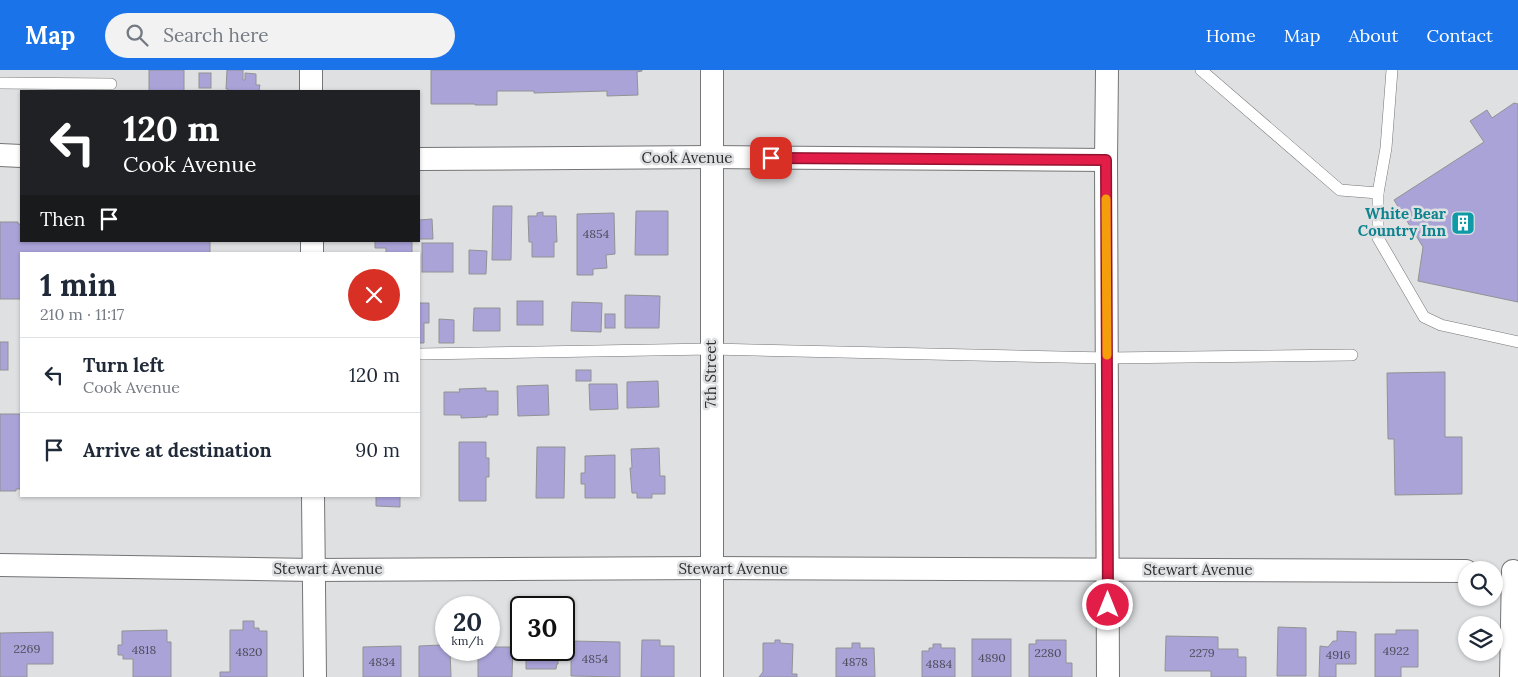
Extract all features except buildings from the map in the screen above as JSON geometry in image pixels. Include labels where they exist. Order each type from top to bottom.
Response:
[{"type":"street","points":[[311,70],[311,90]]},
{"type":"street","name":"7th Street","points":[[712,70],[712,677]]},
{"type":"street","points":[[1107,70],[1108,677]]},
{"type":"street","points":[[0,155],[20,156]]},
{"type":"street","name":"Cook Avenue","points":[[420,159],[1106,160]]},
{"type":"street","points":[[313,497],[315,677]]},
{"type":"street","name":"Stewart Avenue","points":[[0,565],[313,570],[711,568],[1458,571]]},
{"type":"street","points":[[1508,571],[1511,677]]},
{"type":"lane","points":[[1201,70],[1340,190],[1378,193]]},
{"type":"lane","points":[[1392,70],[1386,148],[1378,193],[1378,238],[1424,317],[1441,325],[1518,342]]},
{"type":"lane","points":[[0,83],[111,84]]},
{"type":"lane","points":[[420,354],[711,349],[1107,358],[1352,355]]},
{"type":"slow traffic","points":[[1106,199],[1107,355]]},
{"type":"place","name":"White Bear Country Inn","points":[[1463,223]]},
{"type":"route","points":[[771,158],[1106,160],[1108,605]]}]
